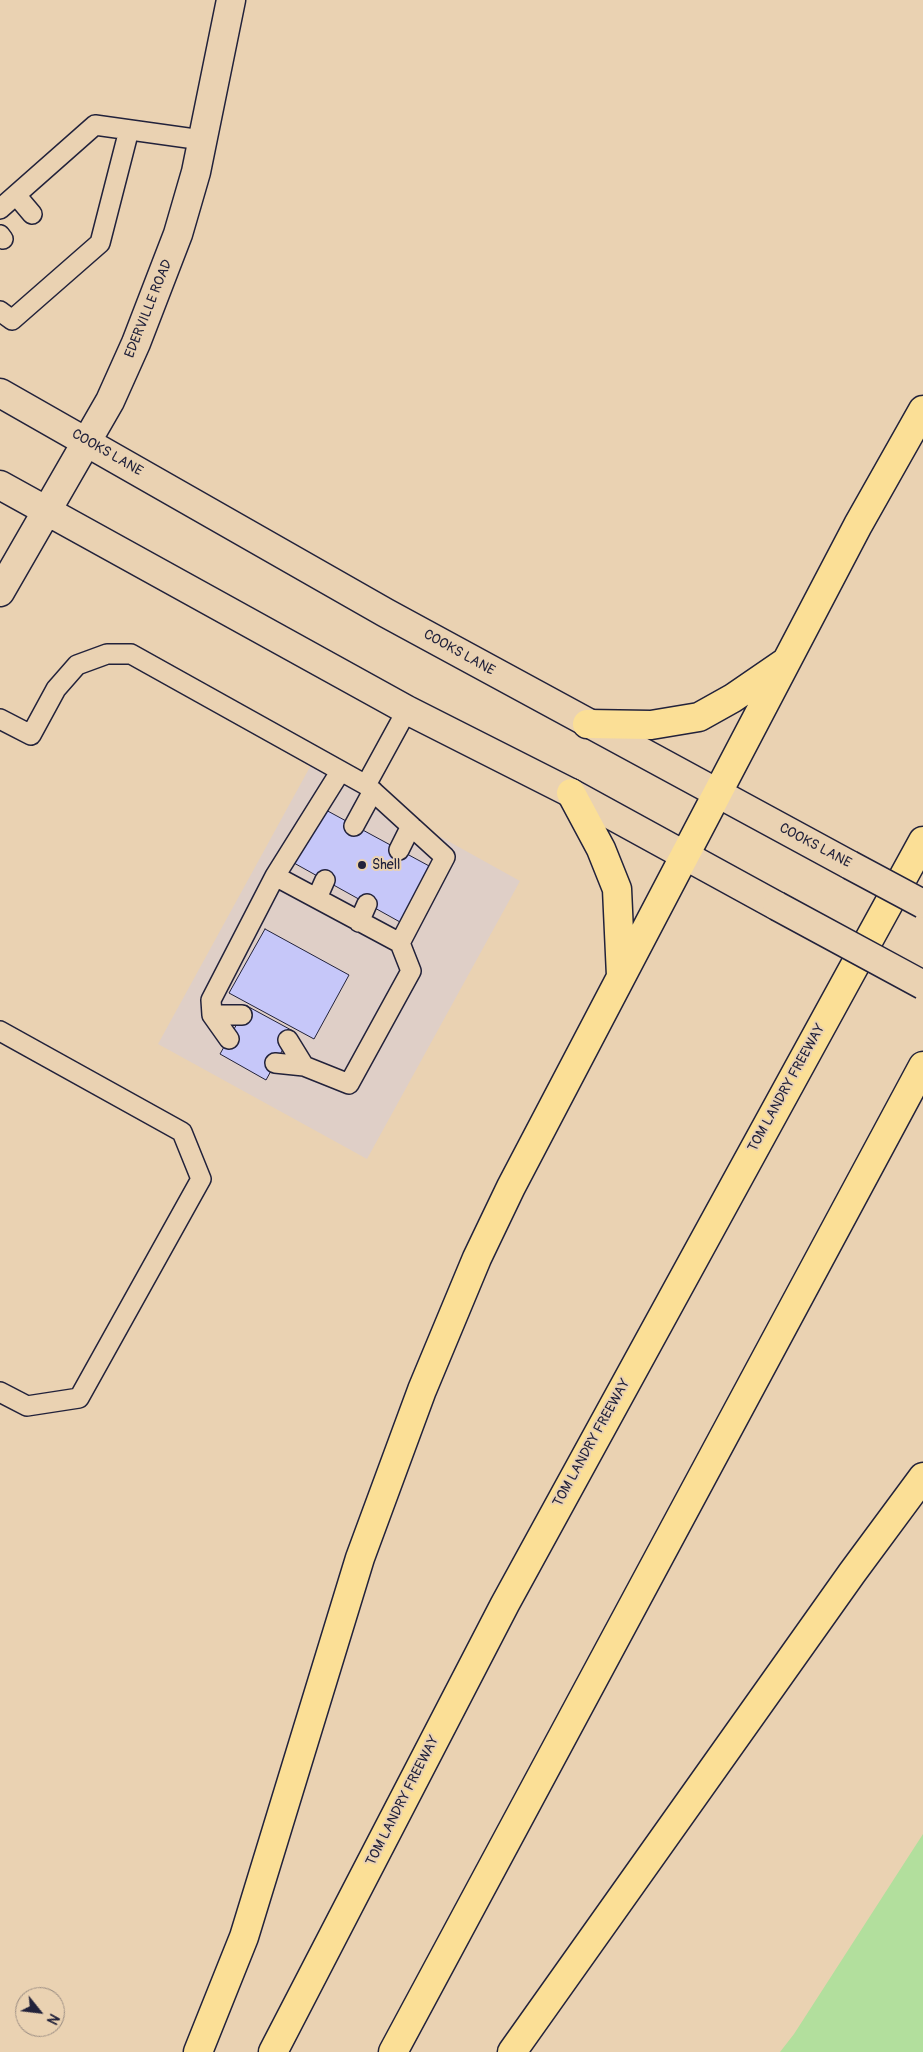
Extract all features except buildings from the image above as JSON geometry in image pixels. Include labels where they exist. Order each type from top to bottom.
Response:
[{"type":"highway","points":[[198,2052],[244,1936],[291,1791],[360,1558],[422,1390],[477,1258],[511,1187],[858,525],[923,410]]},
{"type":"highway","points":[[587,724],[651,726],[699,717],[733,698],[787,661]]},
{"type":"highway","points":[[570,793],[602,849],[617,889],[621,978]]},
{"type":"highway","name":"TOM LANDRY FREEWAY","points":[[273,2052],[505,1604],[923,841]]},
{"type":"highway","points":[[393,2052],[923,1066]]},
{"type":"highway","points":[[512,2052],[852,1573],[923,1478]]},
{"type":"main road","name":"EDERVILLE ROAD","points":[[0,592],[110,401],[136,343],[175,243],[196,172],[231,0]]},
{"type":"main road","name":"COOKS LANE","points":[[0,393],[386,613],[587,724],[923,904]]},
{"type":"main road","points":[[0,485],[407,710],[570,793],[923,985]]},
{"type":"lane","points":[[0,209],[95,125],[202,140]]},
{"type":"lane","points":[[0,311],[12,320],[45,285],[74,260],[100,243],[129,130]]},
{"type":"lane","points":[[16,195],[32,214]]},
{"type":"lane","points":[[0,719],[31,735],[56,689],[77,665],[107,654],[131,654],[369,788],[445,856],[400,943]]},
{"type":"lane","points":[[354,826],[369,788],[407,710]]},
{"type":"lane","points":[[229,1039],[212,1015],[211,1000],[276,876],[340,772]]},
{"type":"lane","points":[[399,850],[411,826]]},
{"type":"lane","points":[[275,1063],[304,1066],[349,1084],[411,971],[400,943],[276,876]]},
{"type":"lane","points":[[317,898],[325,880]]},
{"type":"lane","points":[[359,922],[367,904]]},
{"type":"lane","points":[[212,1015],[242,1015]]},
{"type":"lane","points":[[0,1031],[182,1132],[201,1179],[79,1398],[27,1406],[0,1392]]},
{"type":"lane","points":[[288,1040],[304,1066]]},
{"type":"shaded area","points":[[311,765],[520,881],[367,1159],[158,1044]]},
{"type":"green space","points":[[923,1834],[923,2052],[780,2052],[794,2034]]},
{"type":"place","name":"Shell","points":[[362,865]]}]
